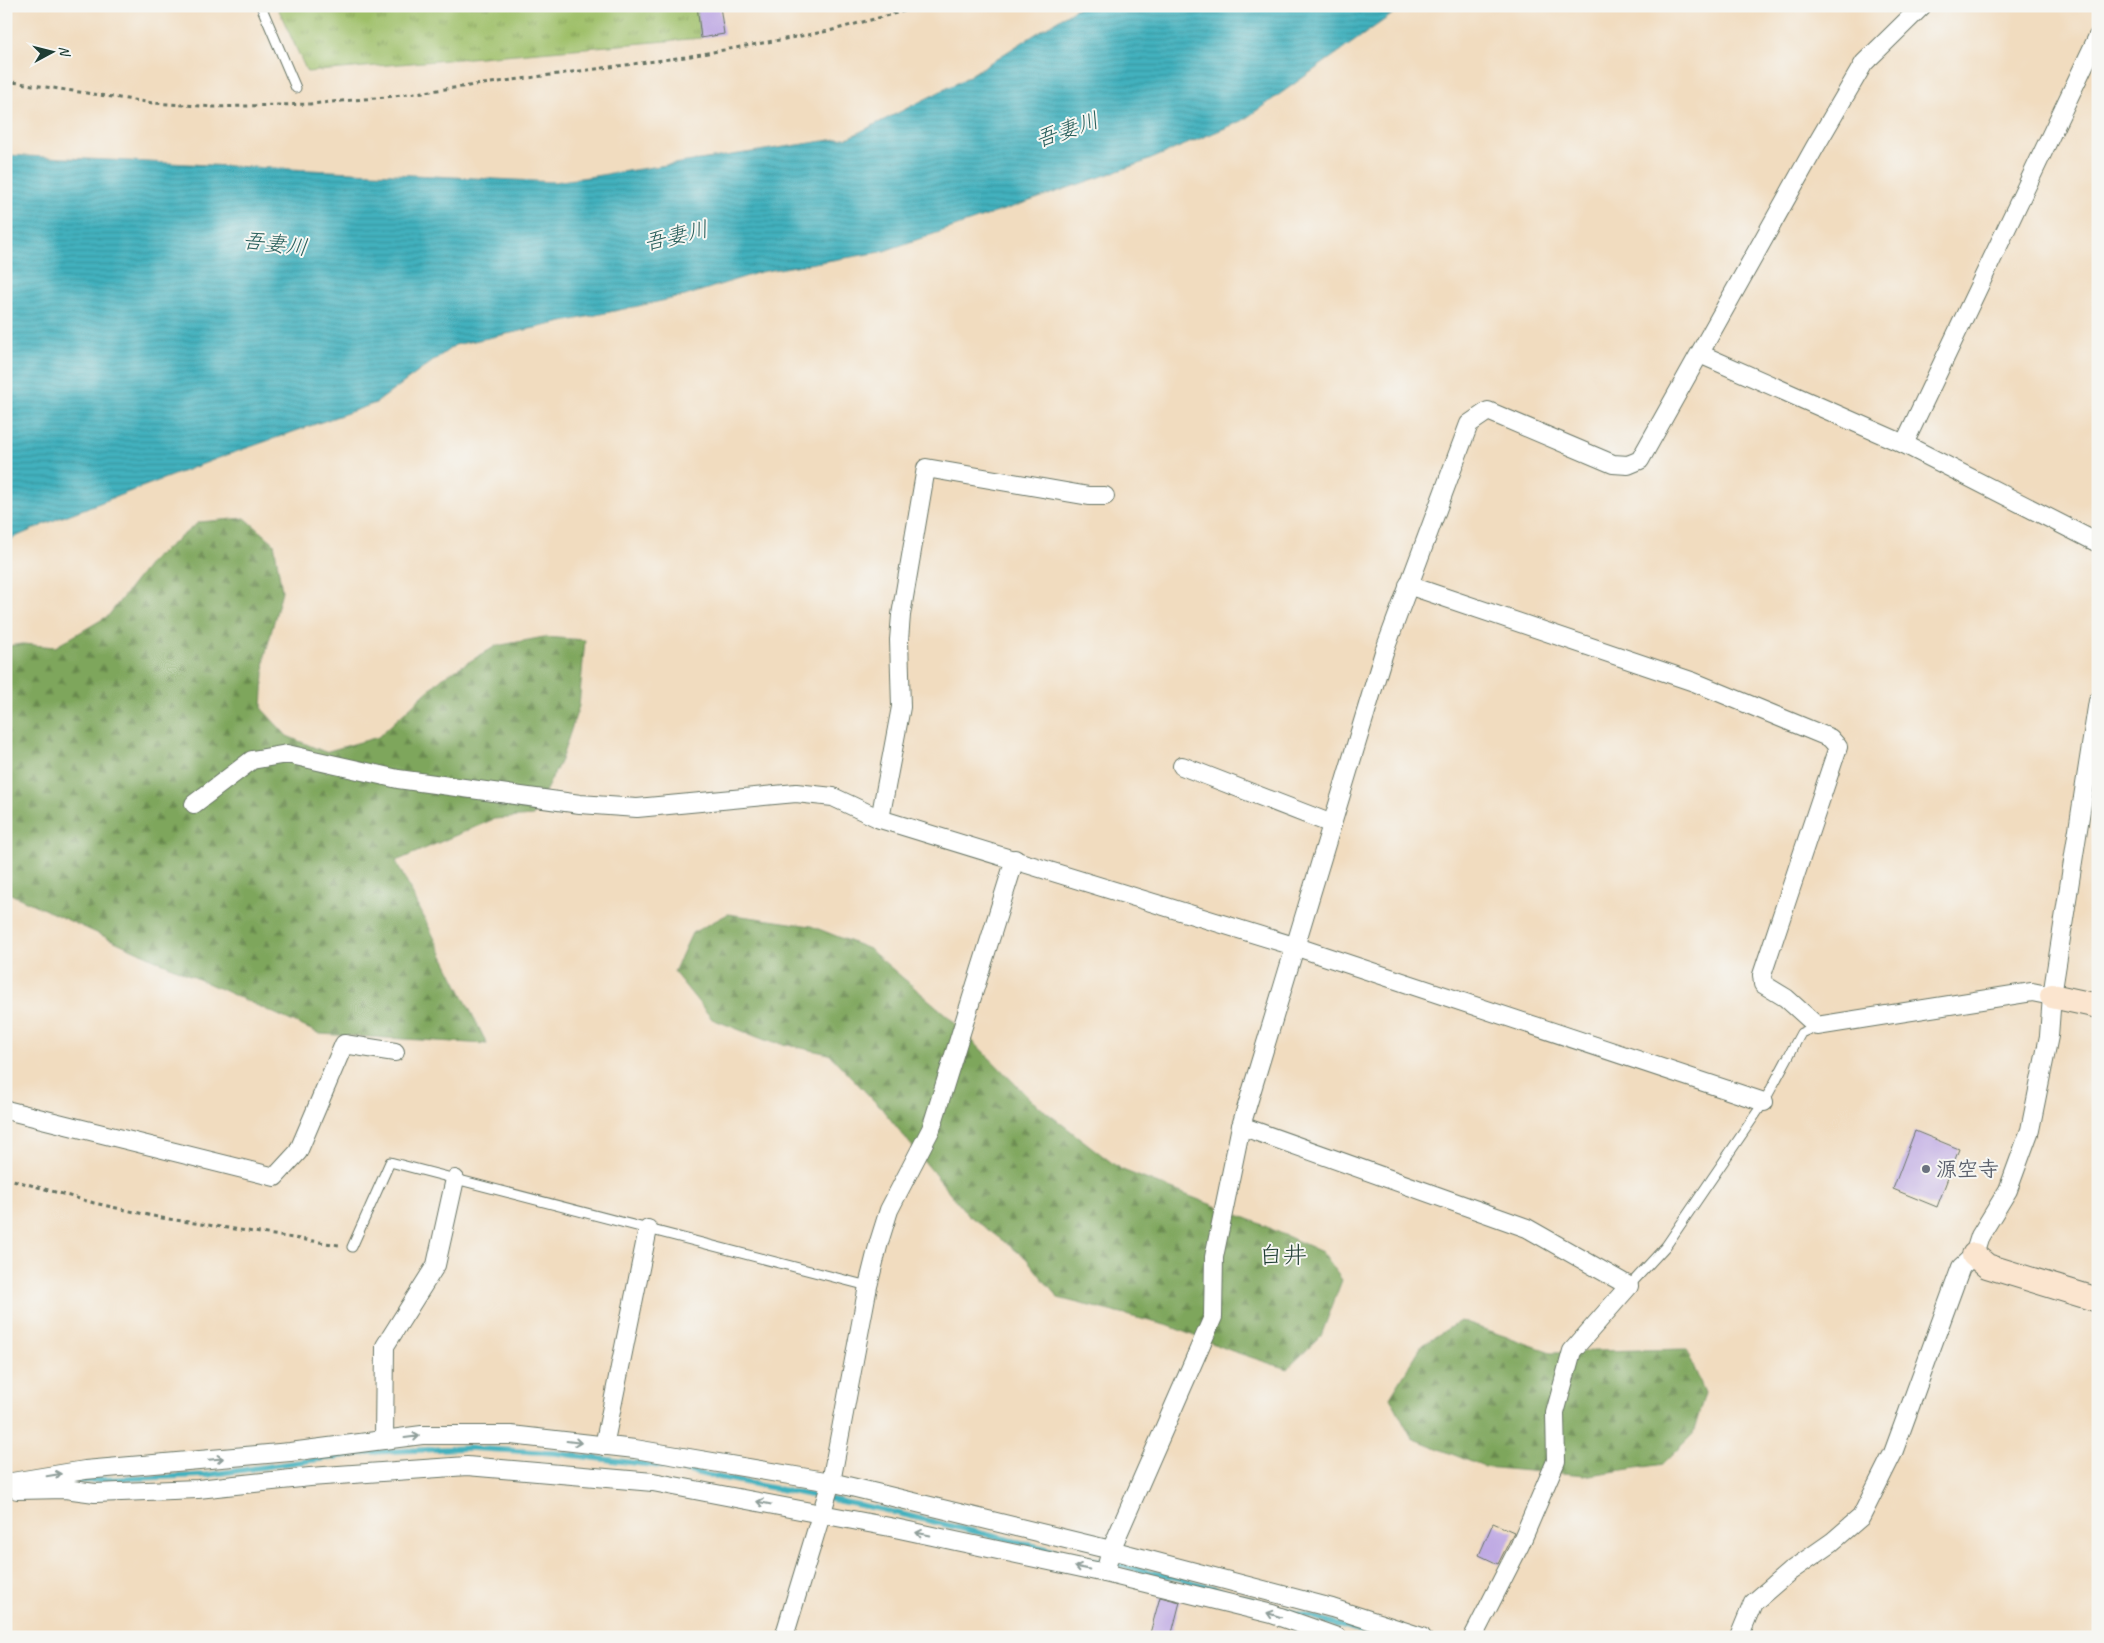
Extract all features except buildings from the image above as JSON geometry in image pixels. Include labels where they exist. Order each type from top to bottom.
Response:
[{"type":"street","points":[[1108,1562],[1213,1317],[1214,1257],[1241,1126],[1384,652],[1469,424],[1488,411],[1613,464],[1628,465],[1640,460],[1864,63],[1922,6]]},
{"type":"street","points":[[1904,444],[2098,36]]},
{"type":"street","points":[[1700,354],[1904,444],[2098,543]]},
{"type":"street","points":[[880,819],[901,706],[899,640],[901,616],[926,468],[1089,496],[1105,496]]},
{"type":"street","points":[[1408,585],[1694,682],[1830,738],[1838,747],[1762,975],[1763,984],[1786,998],[1817,1026],[2032,992],[2098,1006]]},
{"type":"street","points":[[1739,1637],[1752,1602],[1789,1572],[1832,1542],[1861,1517],[1893,1453],[1961,1267],[1974,1255],[1980,1236],[2008,1190],[2030,1130],[2049,1036],[2052,996],[2098,701]]},
{"type":"street","points":[[194,804],[252,760],[287,754],[398,778],[580,804],[637,808],[796,793],[833,798],[880,819],[1294,946],[1764,1102]]},
{"type":"street","points":[[1182,766],[1332,824]]},
{"type":"street","points":[[784,1637],[826,1498],[868,1286],[879,1242],[889,1210],[930,1129],[1015,859]]},
{"type":"street","points":[[6,1110],[275,1177],[298,1152],[344,1044],[395,1052]]},
{"type":"street","points":[[1241,1126],[1527,1228],[1629,1286],[1572,1350],[1555,1413],[1556,1461],[1520,1545],[1472,1637]]},
{"type":"street","points":[[384,1440],[385,1346],[436,1265],[455,1179]]},
{"type":"street","points":[[604,1446],[648,1229]]},
{"type":"street","points":[[1974,1255],[1987,1266],[2098,1300]]},
{"type":"street","points":[[6,1483],[85,1470],[196,1475],[309,1461],[384,1440],[422,1436],[511,1435],[604,1446],[1108,1562],[1332,1608],[1422,1637]]},
{"type":"street","points":[[6,1490],[64,1490],[94,1493],[196,1475],[309,1461],[467,1466],[826,1498],[1108,1562],[1272,1614],[1337,1637]]},
{"type":"lane","points":[[261,6],[296,88]]},
{"type":"lane","points":[[1629,1286],[1666,1246],[1764,1102],[1801,1033],[1817,1026]]},
{"type":"lane","points":[[352,1247],[390,1162],[868,1286]]},
{"type":"path","points":[[6,81],[161,103],[214,107],[310,104],[386,97],[685,57],[829,31],[923,6]]},
{"type":"path","points":[[6,1178],[94,1203],[162,1218],[352,1247]]},
{"type":"green space","points":[[277,6],[697,6],[701,38],[307,72]]},
{"type":"green space","points":[[245,518],[274,543],[282,591],[265,656],[262,709],[287,736],[325,752],[378,737],[443,677],[496,646],[544,637],[585,640],[579,706],[561,760],[533,816],[494,819],[396,861],[487,1044],[320,1034],[6,892],[6,646],[23,644],[55,647],[108,616],[152,560],[199,522]]},
{"type":"green space","points":[[728,914],[811,926],[869,949],[950,1018],[1032,1101],[1120,1169],[1256,1222],[1322,1252],[1342,1280],[1321,1336],[1287,1369],[1232,1351],[1169,1326],[1058,1298],[1026,1258],[967,1214],[882,1109],[829,1054],[765,1040],[712,1019],[674,972],[692,933]]},
{"type":"green space","points":[[1460,1321],[1551,1352],[1686,1349],[1705,1393],[1693,1434],[1663,1464],[1584,1476],[1484,1467],[1412,1438],[1390,1397],[1422,1345]]},
{"type":"water","name":"吾妻川","points":[[1080,6],[1404,6],[1242,121],[1144,162],[881,252],[760,272],[685,296],[455,345],[376,403],[224,456],[57,519],[6,541],[6,155],[555,182],[850,137],[961,81]]},
{"type":"waterway","points":[[75,1481],[207,1475],[370,1452],[468,1448],[555,1453],[667,1467],[880,1509],[1182,1579],[1378,1637]]},
{"type":"place","name":"源空寺","points":[[1926,1169]]},
{"type":"district","name":"白井","points":[[1283,1255]]}]
